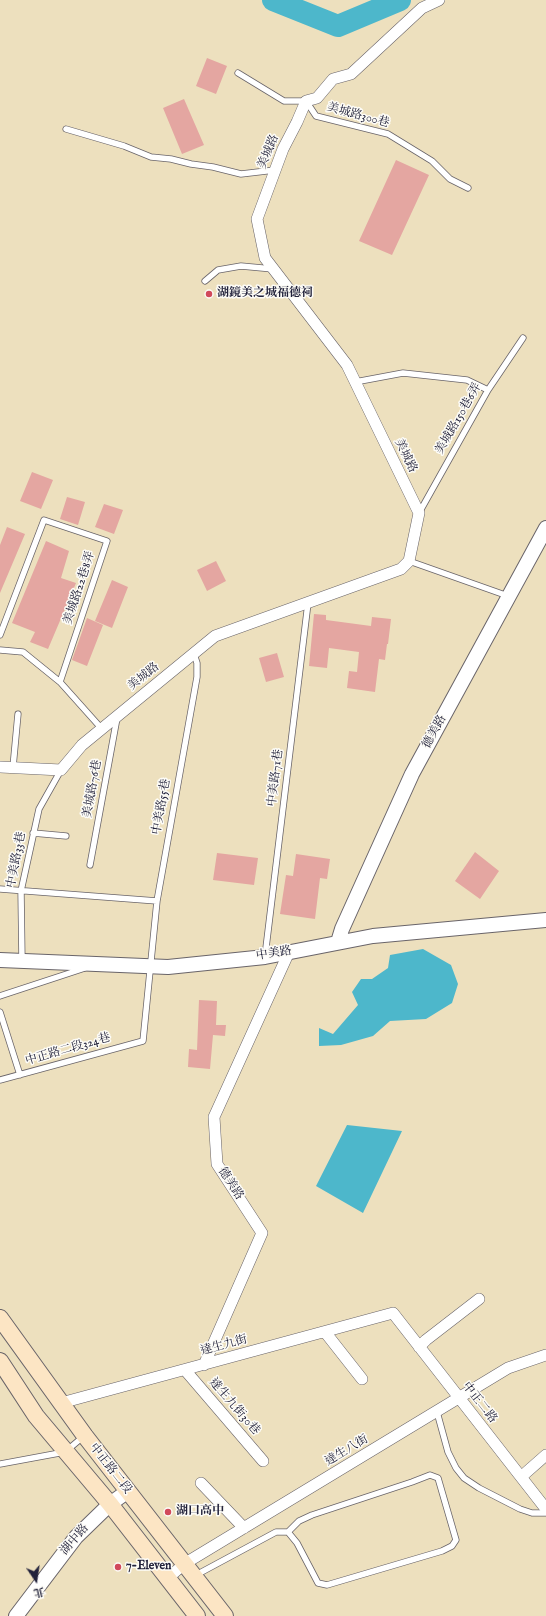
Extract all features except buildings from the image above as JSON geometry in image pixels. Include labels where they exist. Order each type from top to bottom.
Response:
[{"type":"main road","name":"中正路二段","points":[[0,1318],[60,1403],[225,1616]]},
{"type":"main road","name":"中正路二段","points":[[0,1361],[36,1416],[110,1504],[197,1616]]},
{"type":"street","points":[[306,101],[316,98],[333,79],[351,74],[422,8],[439,0]]},
{"type":"street","name":"美城路","points":[[306,101],[283,149],[257,219],[265,258],[347,365],[419,513]]},
{"type":"street","points":[[409,560],[419,513]]},
{"type":"street","name":"德美路","points":[[338,942],[342,929],[412,774],[546,528]]},
{"type":"street","name":"美城路","points":[[61,770],[82,745],[215,636],[401,569],[409,560]]},
{"type":"street","points":[[0,767],[61,770]]},
{"type":"street","name":"中美路","points":[[0,960],[168,966],[265,957],[373,936],[546,920]]},
{"type":"street","name":"德美路","points":[[204,1365],[262,1233],[217,1164],[214,1117],[289,952]]},
{"type":"street","points":[[419,1347],[478,1299]]},
{"type":"street","name":"達生九街","points":[[60,1403],[393,1313]]},
{"type":"street","name":"中正二路","points":[[393,1313],[546,1509]]},
{"type":"street","points":[[325,1332],[362,1379]]},
{"type":"street","name":"達生八街","points":[[167,1578],[189,1570],[244,1528],[508,1368],[546,1355]]},
{"type":"street","name":"達生九街30巷","points":[[185,1370],[264,1461]]},
{"type":"street","points":[[521,1478],[546,1455]]},
{"type":"street","points":[[201,1483],[244,1528]]},
{"type":"street","name":"湖中路","points":[[16,1616],[76,1537],[110,1504],[128,1491]]},
{"type":"lane","points":[[238,74],[284,101],[306,101]]},
{"type":"lane","name":"美城路300巷","points":[[306,101],[316,116],[388,134],[432,161],[450,179],[468,188]]},
{"type":"lane","points":[[66,129],[124,146],[151,157],[213,166],[241,174],[275,170]]},
{"type":"lane","points":[[205,281],[218,270],[241,266],[274,269]]},
{"type":"lane","name":"美城路150巷6弄","points":[[419,513],[488,390],[523,338]]},
{"type":"lane","points":[[355,382],[403,373],[467,380],[488,390]]},
{"type":"lane","name":"美城路22巷8弄","points":[[0,635],[44,520],[107,541],[60,682]]},
{"type":"lane","points":[[409,560],[509,596]]},
{"type":"lane","name":"中美路71巷","points":[[265,957],[308,603]]},
{"type":"lane","points":[[0,650],[23,652],[60,682],[102,729]]},
{"type":"lane","name":"中美路55巷","points":[[143,1040],[157,901],[197,677],[197,663],[194,653]]},
{"type":"lane","points":[[13,767],[18,714]]},
{"type":"lane","name":"美城路76巷","points":[[90,865],[117,716]]},
{"type":"lane","name":"中美路33巷","points":[[22,961],[21,891],[39,809],[61,770]]},
{"type":"lane","points":[[33,833],[66,836]]},
{"type":"lane","points":[[0,889],[157,901]]},
{"type":"lane","points":[[0,996],[98,964]]},
{"type":"lane","points":[[0,1012],[20,1075]]},
{"type":"lane","name":"中正路二段324巷","points":[[0,1080],[143,1040]]},
{"type":"lane","points":[[437,1412],[448,1452],[456,1468],[464,1478],[479,1488],[520,1509],[532,1513],[546,1513]]},
{"type":"lane","points":[[0,1464],[65,1452],[85,1436]]},
{"type":"lane","points":[[189,1570],[276,1532],[288,1532],[300,1521],[312,1515],[430,1475],[438,1478],[456,1540],[452,1546],[442,1551],[327,1585],[318,1583],[297,1543],[288,1532]]},
{"type":"water","points":[[423,949],[451,965],[458,984],[452,1003],[426,1019],[390,1021],[373,1036],[341,1045],[319,1046],[319,1028],[333,1034],[358,1005],[352,992],[361,979],[372,979],[388,968],[390,955]]},
{"type":"water","points":[[347,1125],[402,1131],[363,1213],[316,1186]]},
{"type":"waterway","points":[[273,0],[338,26],[400,0]]},
{"type":"place","name":"湖鏡美之城福德祠","points":[[209,294]]},
{"type":"place","name":"湖口高中","points":[[168,1512]]},
{"type":"place","name":"7-Eleven","points":[[118,1567]]}]
